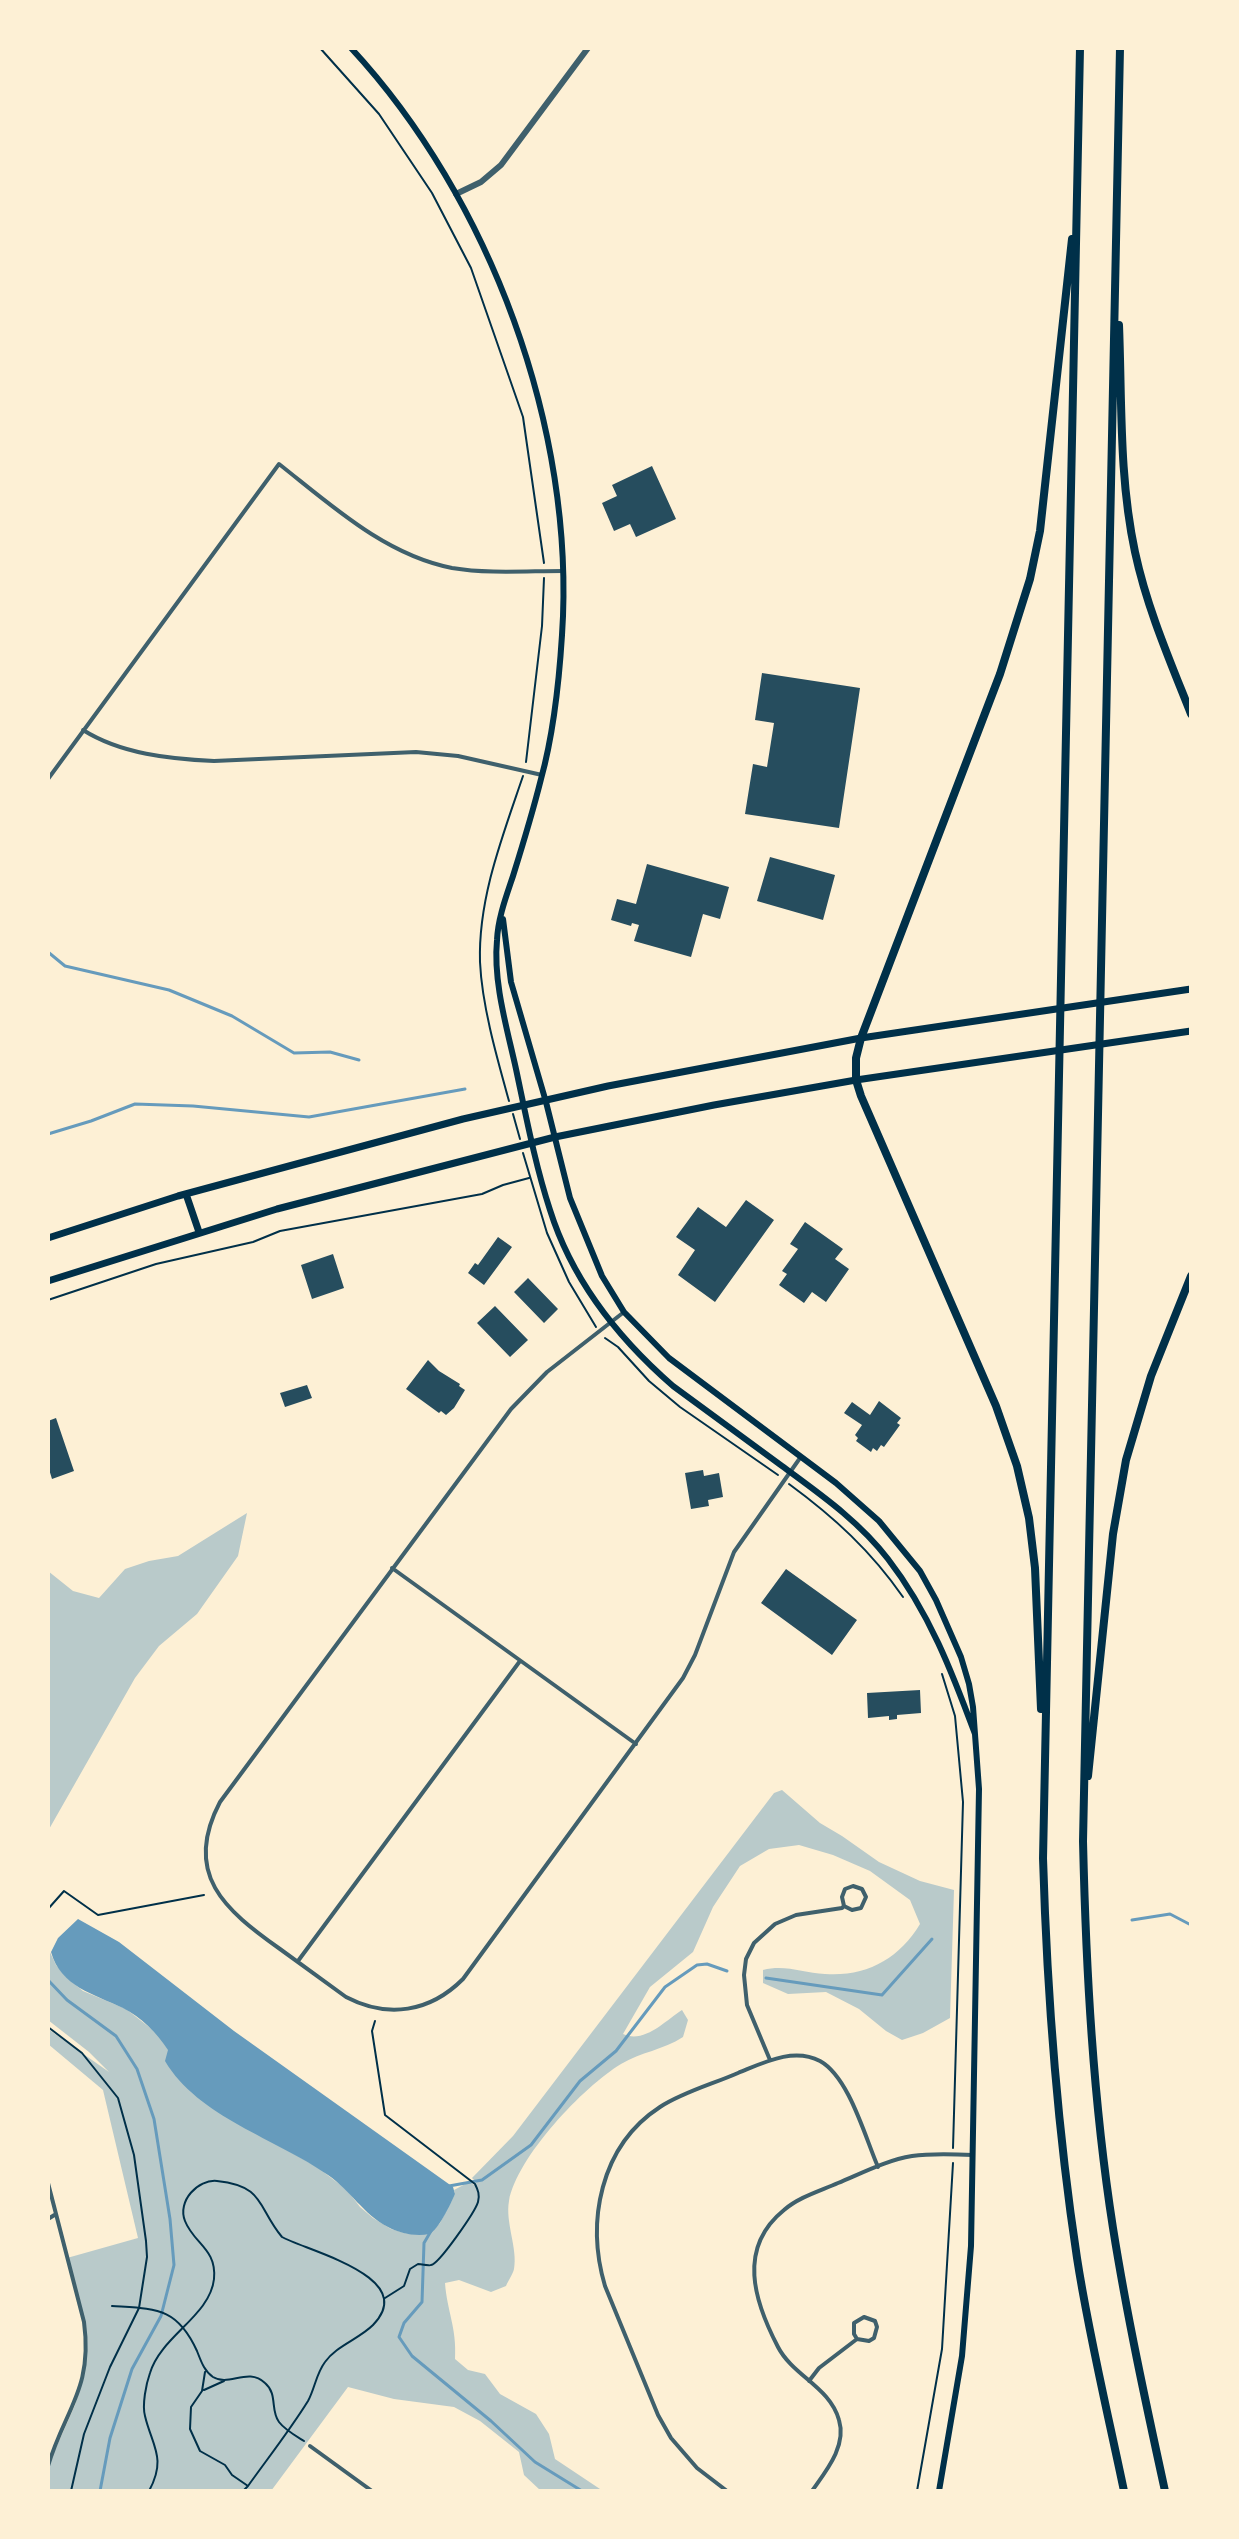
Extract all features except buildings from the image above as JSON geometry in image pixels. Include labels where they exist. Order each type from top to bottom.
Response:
[{"type":"highway","points":[[1080,48],[1044,1770],[1045,1931],[1059,2118],[1082,2286],[1124,2491]]},
{"type":"highway","points":[[1120,48],[1083,1841],[1092,2043],[1104,2158],[1125,2299],[1165,2491]]},
{"type":"highway","points":[[1044,1770],[1035,1568],[1029,1518],[1017,1466],[996,1406],[856,1080],[856,1058],[1000,674],[1030,579],[1040,531],[1077,198]]},
{"type":"highway","points":[[1116,262],[1123,454],[1129,519],[1151,611],[1191,714]]},
{"type":"highway","points":[[1083,1841],[1100,1643],[1120,1488],[1151,1376],[1191,1276]]},
{"type":"main road","points":[[351,48],[396,101],[456,194],[502,290],[539,405],[554,482],[563,571],[559,671],[542,775],[502,911],[496,956],[508,1033],[550,1213],[574,1264],[610,1322],[649,1365],[848,1517],[876,1545],[901,1576],[941,1648],[975,1734]]},
{"type":"main road","points":[[502,911],[504,946],[511,982],[570,1198],[585,1241],[624,1312],[690,1376],[863,1506],[920,1571],[961,1657],[973,1707],[979,1802],[971,2246],[965,2328],[939,2491]]},
{"type":"main road","points":[[48,1238],[186,1194],[463,1119],[636,1080],[861,1038],[1191,989]]},
{"type":"main road","points":[[48,1281],[199,1232],[555,1137],[856,1080],[1191,1031]]},
{"type":"main road","points":[[186,1194],[199,1232]]},
{"type":"street","points":[[456,194],[481,182],[501,165],[588,48]]},
{"type":"street","points":[[48,779],[279,464],[369,532],[425,561],[486,571],[563,571]]},
{"type":"street","points":[[83,730],[135,751],[190,760],[416,752],[458,756],[542,775]]},
{"type":"street","points":[[624,1312],[547,1372],[511,1409],[220,1802],[205,1844],[210,1875],[224,1903],[243,1922],[362,2005],[388,2011],[403,2010],[439,1999],[463,1979],[683,1678],[702,1639],[734,1552],[800,1458]]},
{"type":"street","points":[[392,1568],[636,1744]]},
{"type":"street","points":[[297,1962],[520,1661]]},
{"type":"street","points":[[770,2060],[744,1991],[750,1951],[762,1934],[783,1920],[844,1906],[852,1910],[861,1908],[866,1901],[862,1889],[853,1886],[845,1889],[842,1897],[844,1906]]},
{"type":"street","points":[[727,2491],[683,2453],[658,2415],[605,2286],[599,2265],[596,2220],[598,2200],[610,2165],[634,2130],[659,2107],[770,2060],[804,2056],[828,2067],[837,2076],[878,2167]]},
{"type":"street","points":[[812,2491],[837,2449],[840,2422],[828,2397],[787,2361],[772,2335],[752,2275],[758,2244],[765,2230],[785,2209],[878,2167],[914,2155],[973,2155]]},
{"type":"street","points":[[48,2183],[84,2322],[86,2361],[80,2391],[48,2466]]},
{"type":"street","points":[[48,2219],[56,2214]]},
{"type":"street","points":[[864,2317],[870,2318],[877,2327],[874,2338],[857,2339],[854,2323],[864,2317]]},
{"type":"street","points":[[809,2381],[819,2368],[857,2339]]},
{"type":"street","points":[[310,2446],[372,2491]]},
{"type":"street","points":[[361,2491],[365,2485]]},
{"type":"path","points":[[320,48],[379,114],[432,193],[471,268],[523,417],[545,571],[542,626],[525,771],[491,875],[481,935],[480,963],[507,1092],[552,1245],[569,1282],[598,1331],[680,1407],[784,1480],[847,1529],[871,1554],[905,1599]]},
{"type":"path","points":[[48,1300],[156,1264],[253,1242],[280,1231],[482,1194],[530,1178]]},
{"type":"path","points":[[917,2491],[942,2349],[953,2154],[963,1802],[955,1716],[941,1670]]},
{"type":"path","points":[[48,1909],[62,1891],[98,1915],[204,1895]]},
{"type":"path","points":[[375,2021],[372,2031],[385,2115],[475,2184],[479,2194],[478,2204],[439,2261],[431,2266],[418,2264],[410,2269],[404,2286],[384,2298]]},
{"type":"path","points":[[48,2027],[82,2053],[118,2098],[134,2155],[146,2241],[139,2308],[110,2367],[88,2423],[71,2491]]},
{"type":"path","points":[[149,2491],[156,2478],[157,2447],[144,2413],[148,2376],[154,2361],[183,2325],[206,2303],[214,2279],[213,2263],[207,2249],[184,2220],[190,2193],[197,2185],[212,2180],[247,2189],[261,2201],[282,2237],[356,2267],[371,2279],[384,2298],[384,2312],[373,2325],[327,2358],[318,2373],[310,2398],[243,2491]]},
{"type":"path","points":[[112,2306],[145,2309],[174,2317],[183,2325],[206,2371],[215,2379],[225,2380]]},
{"type":"path","points":[[206,2371],[202,2391],[191,2407],[189,2421],[194,2440],[206,2456],[225,2465],[232,2475],[248,2486]]},
{"type":"path","points":[[202,2391],[244,2375],[263,2380],[272,2391],[279,2422],[310,2446]]},
{"type":"shaded area","points":[[247,1513],[238,1556],[197,1614],[159,1646],[135,1678],[48,1831],[48,1571],[73,1591],[99,1598],[125,1569],[178,1556]]},
{"type":"shaded area","points":[[782,1790],[820,1823],[879,1862],[920,1881],[954,1890],[950,2018],[902,2040],[859,2009],[826,1992],[788,1994],[763,1983],[763,1970],[771,1968],[840,1974],[868,1969],[892,1956],[920,1924],[910,1900],[870,1871],[799,1845],[769,1849],[740,1866],[713,1907],[693,1952],[650,1987],[623,2034],[646,2034],[682,2010],[688,2020],[683,2037],[629,2060],[606,2075],[571,2106],[538,2144],[515,2183],[509,2201],[515,2261],[506,2286],[491,2292],[459,2280],[445,2283],[455,2338],[455,2359],[468,2370],[485,2374],[500,2394],[536,2414],[549,2434],[555,2459],[603,2491],[541,2491],[524,2475],[519,2452],[480,2421],[454,2407],[394,2399],[348,2387],[271,2491],[48,2491],[48,2466],[75,2405],[84,2376],[84,2325],[67,2258],[138,2238],[103,2090],[48,2044],[48,2029],[109,2072],[48,2020],[48,1948],[56,1965],[83,1991],[126,2009],[158,2034],[230,2118],[317,2167],[347,2190],[373,2218],[391,2229],[408,2234],[429,2234],[440,2223],[455,2194],[454,2190],[469,2182],[474,2185],[476,2182],[472,2178],[513,2136],[774,1793]]},
{"type":"water","points":[[78,1919],[119,1942],[234,2031],[453,2187],[455,2194],[433,2232],[419,2235],[388,2227],[371,2216],[328,2175],[240,2126],[197,2097],[165,2061],[168,2050],[148,2026],[130,2012],[80,1988],[62,1974],[51,1952],[58,1938]]},
{"type":"waterway","points":[[48,952],[65,966],[169,990],[232,1016],[294,1053],[330,1052],[359,1060]]},
{"type":"waterway","points":[[48,1134],[135,1104],[309,1117],[465,1089]]},
{"type":"waterway","points":[[1132,1920],[1170,1914],[1191,1925]]},
{"type":"waterway","points":[[766,1978],[882,1995],[932,1939]]},
{"type":"waterway","points":[[449,2186],[482,2180],[531,2145],[580,2081],[616,2051],[665,1987],[697,1965],[707,1964],[727,1971]]},
{"type":"waterway","points":[[48,1980],[67,2000],[116,2036],[137,2069],[154,2119],[170,2219],[174,2265],[161,2316],[132,2369],[110,2438],[100,2491]]},
{"type":"waterway","points":[[431,2231],[424,2243],[422,2302],[404,2323],[399,2337],[412,2356],[535,2462],[582,2491]]}]
